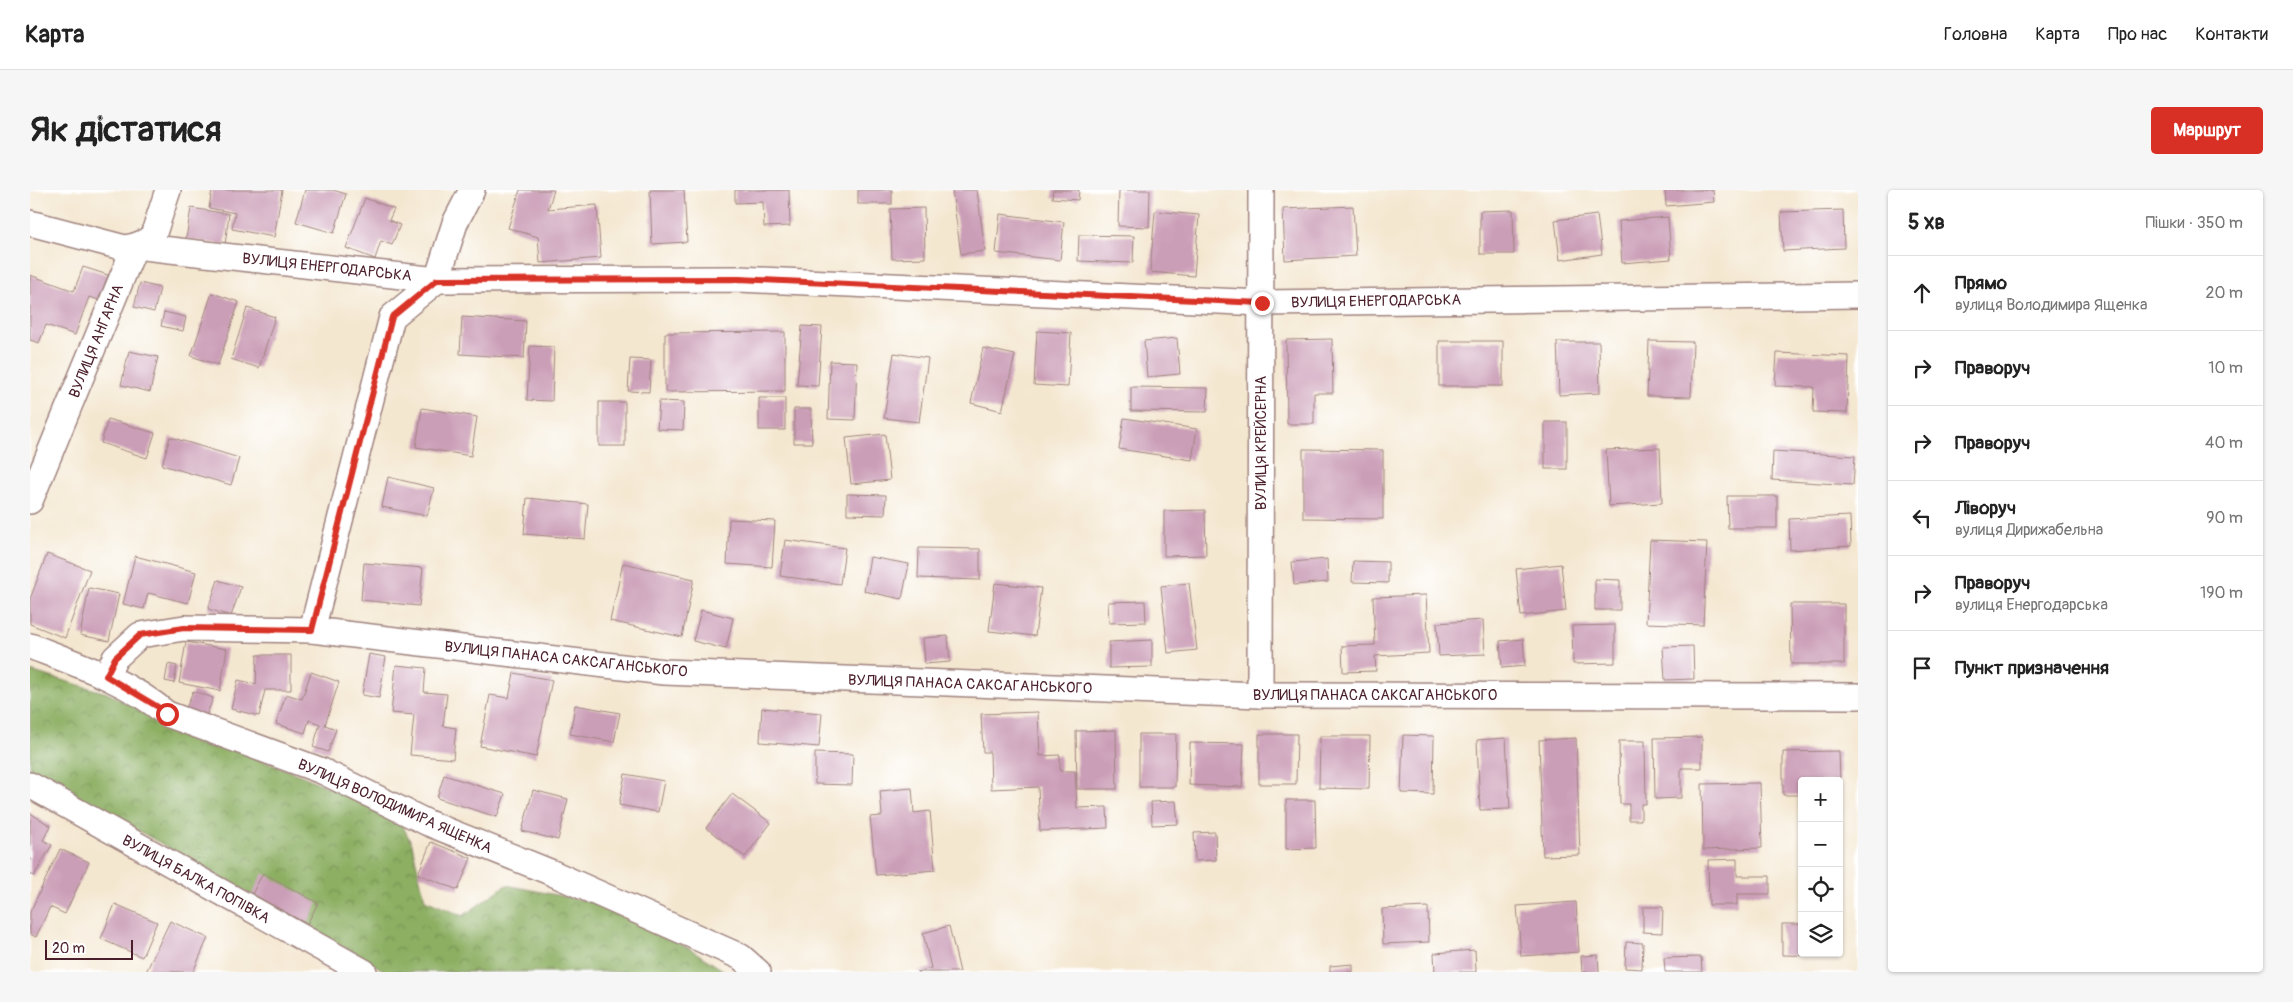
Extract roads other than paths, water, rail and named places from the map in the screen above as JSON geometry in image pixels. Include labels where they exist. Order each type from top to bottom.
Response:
[{"type":"street","points":[[135,246],[152,240],[168,190]]},
{"type":"street","points":[[312,630],[392,317],[437,280],[455,223],[472,190]]},
{"type":"street","name":"ВУЛИЦЯ КРЕЙСЕРНА","points":[[1260,695],[1261,190]]},
{"type":"street","name":"ВУЛИЦЯ ЕНЕРГОДАРСЬКА","points":[[30,223],[125,248],[135,246],[437,280],[739,279],[1262,303],[1858,294]]},
{"type":"street","name":"ВУЛИЦЯ АНГАРНА","points":[[30,501],[135,246]]},
{"type":"street","name":"ВУЛИЦЯ ПАНАСА САКСАГАНСЬКОГО","points":[[106,676],[115,658],[140,635],[184,628],[312,630],[664,672],[1260,695],[1858,696]]},
{"type":"street","name":"ВУЛИЦЯ ВОЛОДИМИРА ЯЩЕНКА","points":[[30,646],[106,676],[167,714],[322,771],[428,823],[550,872],[741,957],[758,972]]},
{"type":"street","name":"ВУЛИЦЯ БАЛКА ПОПІВКА","points":[[30,784],[364,972]]}]
